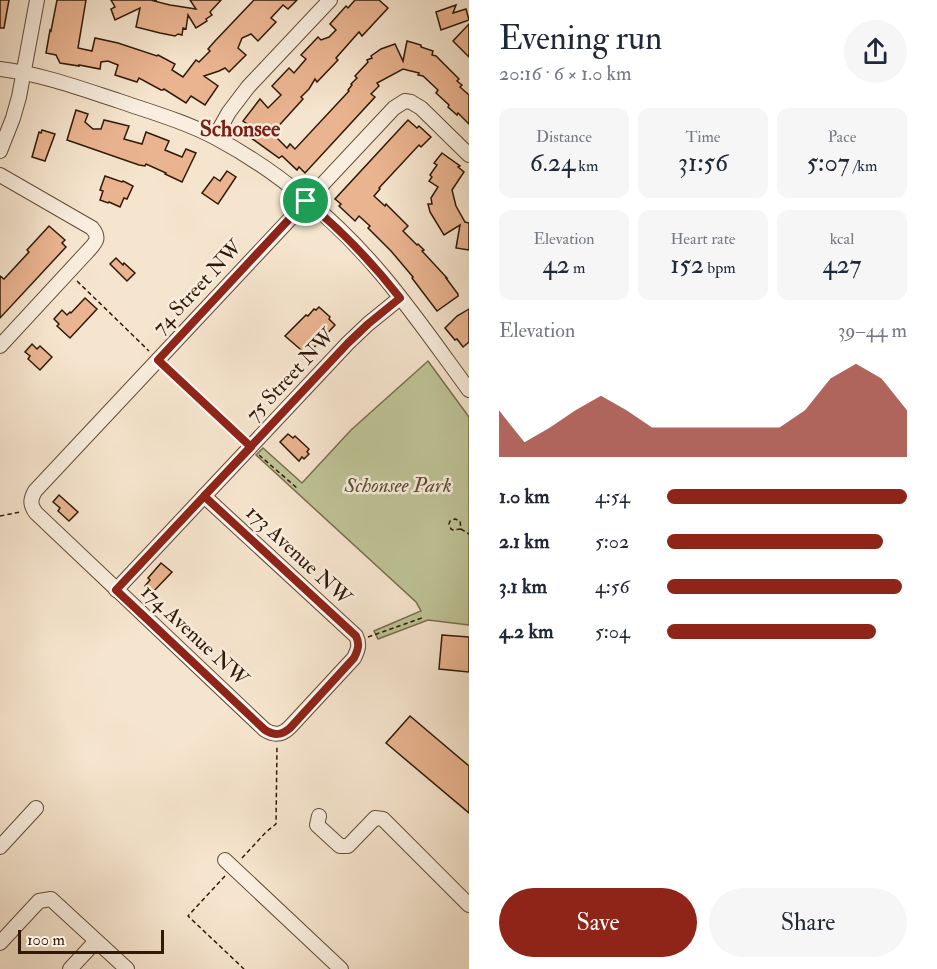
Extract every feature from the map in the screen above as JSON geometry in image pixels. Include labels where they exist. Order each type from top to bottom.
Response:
[{"type":"street","points":[[0,151],[13,118],[24,73],[37,0]]},
{"type":"street","points":[[214,137],[248,87],[330,0]]},
{"type":"street","points":[[0,69],[61,82],[182,123],[214,137],[254,161],[345,235],[465,375],[469,390]]},
{"type":"street","name":"74 Street NW","points":[[33,509],[31,501],[35,491],[394,108],[405,101],[422,108],[469,155]]},
{"type":"street","points":[[0,175],[92,228],[97,234],[97,239],[68,273],[0,346]]},
{"type":"street","name":"75 Street NW","points":[[116,590],[348,343],[400,298]]},
{"type":"street","name":"173 Avenue NW","points":[[204,496],[356,636],[359,644]]},
{"type":"street","name":"174 Avenue NW","points":[[33,509],[265,730],[271,734],[279,734]]},
{"type":"street","points":[[279,734],[290,728],[354,658],[359,644]]},
{"type":"street","points":[[0,847],[36,808]]},
{"type":"street","points":[[319,816],[317,825],[340,846],[348,846],[375,818],[383,819],[469,905]]},
{"type":"street","points":[[226,866],[341,969]]},
{"type":"street","points":[[0,942],[33,906],[39,901],[51,899],[127,969]]},
{"type":"street","points":[[70,969],[96,941]]},
{"type":"path","points":[[68,273],[158,360],[297,488]]},
{"type":"path","points":[[0,516],[33,509]]},
{"type":"path","points":[[461,529],[460,521],[455,519],[448,524],[453,531],[461,529],[469,534]]},
{"type":"path","points":[[359,644],[422,618]]},
{"type":"path","points":[[242,858],[276,824],[279,734]]},
{"type":"path","points":[[226,866],[188,916],[244,969]]},
{"type":"green space","name":"Schonsee Park","points":[[428,361],[469,417],[469,625],[428,620],[378,639],[374,631],[421,611],[416,602],[256,455],[263,448],[302,483],[351,430]]},
{"type":"building","points":[[0,0],[9,0],[4,28],[0,28]]},
{"type":"building","points":[[57,0],[86,0],[78,48],[92,51],[95,38],[118,43],[158,55],[175,64],[172,70],[183,77],[196,60],[199,62],[210,51],[208,49],[254,0],[297,0],[288,9],[283,5],[271,18],[276,22],[258,41],[251,34],[242,38],[238,48],[246,55],[229,72],[225,68],[204,76],[218,86],[205,105],[191,96],[186,103],[164,89],[161,90],[139,78],[137,82],[115,75],[118,65],[108,61],[101,62],[100,69],[60,63],[56,55],[46,53]]},
{"type":"building","points":[[111,0],[157,0],[154,1],[196,9],[190,0],[221,0],[210,12],[212,15],[206,19],[207,21],[196,28],[188,15],[186,29],[183,28],[182,35],[175,36],[136,27],[140,8],[115,20],[111,9],[115,7]]},
{"type":"building","points":[[355,0],[379,0],[388,8],[362,36],[359,32],[336,58],[338,60],[317,82],[315,79],[301,97],[303,99],[274,131],[276,132],[274,135],[287,148],[290,144],[295,149],[349,91],[351,84],[357,78],[355,76],[368,62],[367,60],[372,58],[371,56],[395,44],[403,61],[407,41],[433,51],[432,55],[436,56],[459,79],[457,81],[462,85],[460,87],[469,95],[469,124],[448,107],[449,105],[436,93],[438,90],[423,76],[403,69],[377,83],[379,86],[371,94],[375,97],[305,173],[299,167],[297,170],[282,156],[279,158],[247,135],[253,128],[243,121],[260,99],[268,108],[281,95],[272,86],[289,68],[294,73],[306,59],[301,55],[318,37],[321,40],[329,37],[336,30],[330,24],[346,6],[348,8]]},
{"type":"building","points":[[456,5],[453,13],[466,9],[469,20],[441,30],[436,12]]},
{"type":"building","points":[[469,24],[469,57],[453,41]]},
{"type":"building","points":[[76,110],[88,114],[85,122],[93,129],[101,129],[104,120],[129,126],[124,139],[142,144],[146,132],[169,141],[165,150],[182,157],[186,149],[196,153],[182,182],[146,164],[145,166],[139,165],[67,140]]},
{"type":"building","points":[[408,120],[431,137],[421,147],[419,145],[374,196],[385,206],[386,204],[408,226],[403,231],[424,250],[422,251],[447,278],[458,294],[437,311],[413,277],[368,228],[370,226],[359,216],[355,221],[335,199]]},
{"type":"building","points":[[42,130],[55,134],[45,161],[32,157],[39,132],[41,133]]},
{"type":"building","points":[[442,153],[460,166],[458,167],[464,172],[452,190],[456,206],[465,222],[469,223],[469,250],[456,248],[460,225],[444,235],[430,212],[428,204],[432,204],[431,198],[438,187],[429,181],[432,177],[430,175],[437,165],[434,163]]},
{"type":"building","points":[[227,171],[236,177],[218,204],[202,193],[214,177],[220,181]]},
{"type":"building","points":[[105,176],[133,186],[120,207],[100,200],[103,191],[100,190]]},
{"type":"building","points":[[49,226],[65,240],[62,243],[66,247],[0,318],[0,276],[4,279]]},
{"type":"building","points":[[116,258],[135,273],[127,281],[110,264]]},
{"type":"building","points":[[85,298],[97,309],[70,338],[57,326],[59,324],[54,319],[62,310],[67,315],[71,313]]},
{"type":"building","points":[[319,307],[335,325],[307,355],[285,336],[306,315],[308,316]]},
{"type":"building","points":[[469,309],[469,342],[463,347],[445,328],[457,316]]},
{"type":"building","points":[[32,344],[37,349],[40,346],[52,357],[40,370],[28,359],[30,356],[25,352]]},
{"type":"building","points":[[288,434],[293,438],[295,436],[309,449],[307,452],[309,454],[304,459],[302,457],[299,461],[280,442]]},
{"type":"building","points":[[59,495],[78,512],[69,521],[58,511],[60,508],[53,502]]},
{"type":"building","points":[[161,563],[172,572],[152,593],[145,586],[150,580],[148,578]]},
{"type":"building","points":[[442,635],[469,637],[469,672],[439,669]]},
{"type":"building","points":[[410,716],[469,766],[469,813],[386,743]]},
{"type":"district","name":"Schonsee","points":[[240,128]]},
{"type":"route","points":[[306,201],[158,360],[251,447],[204,496],[356,636],[358,641],[359,647],[354,658],[290,728],[277,735],[265,730],[116,590],[160,543],[251,447],[348,343],[400,298],[345,235],[306,201]]}]
